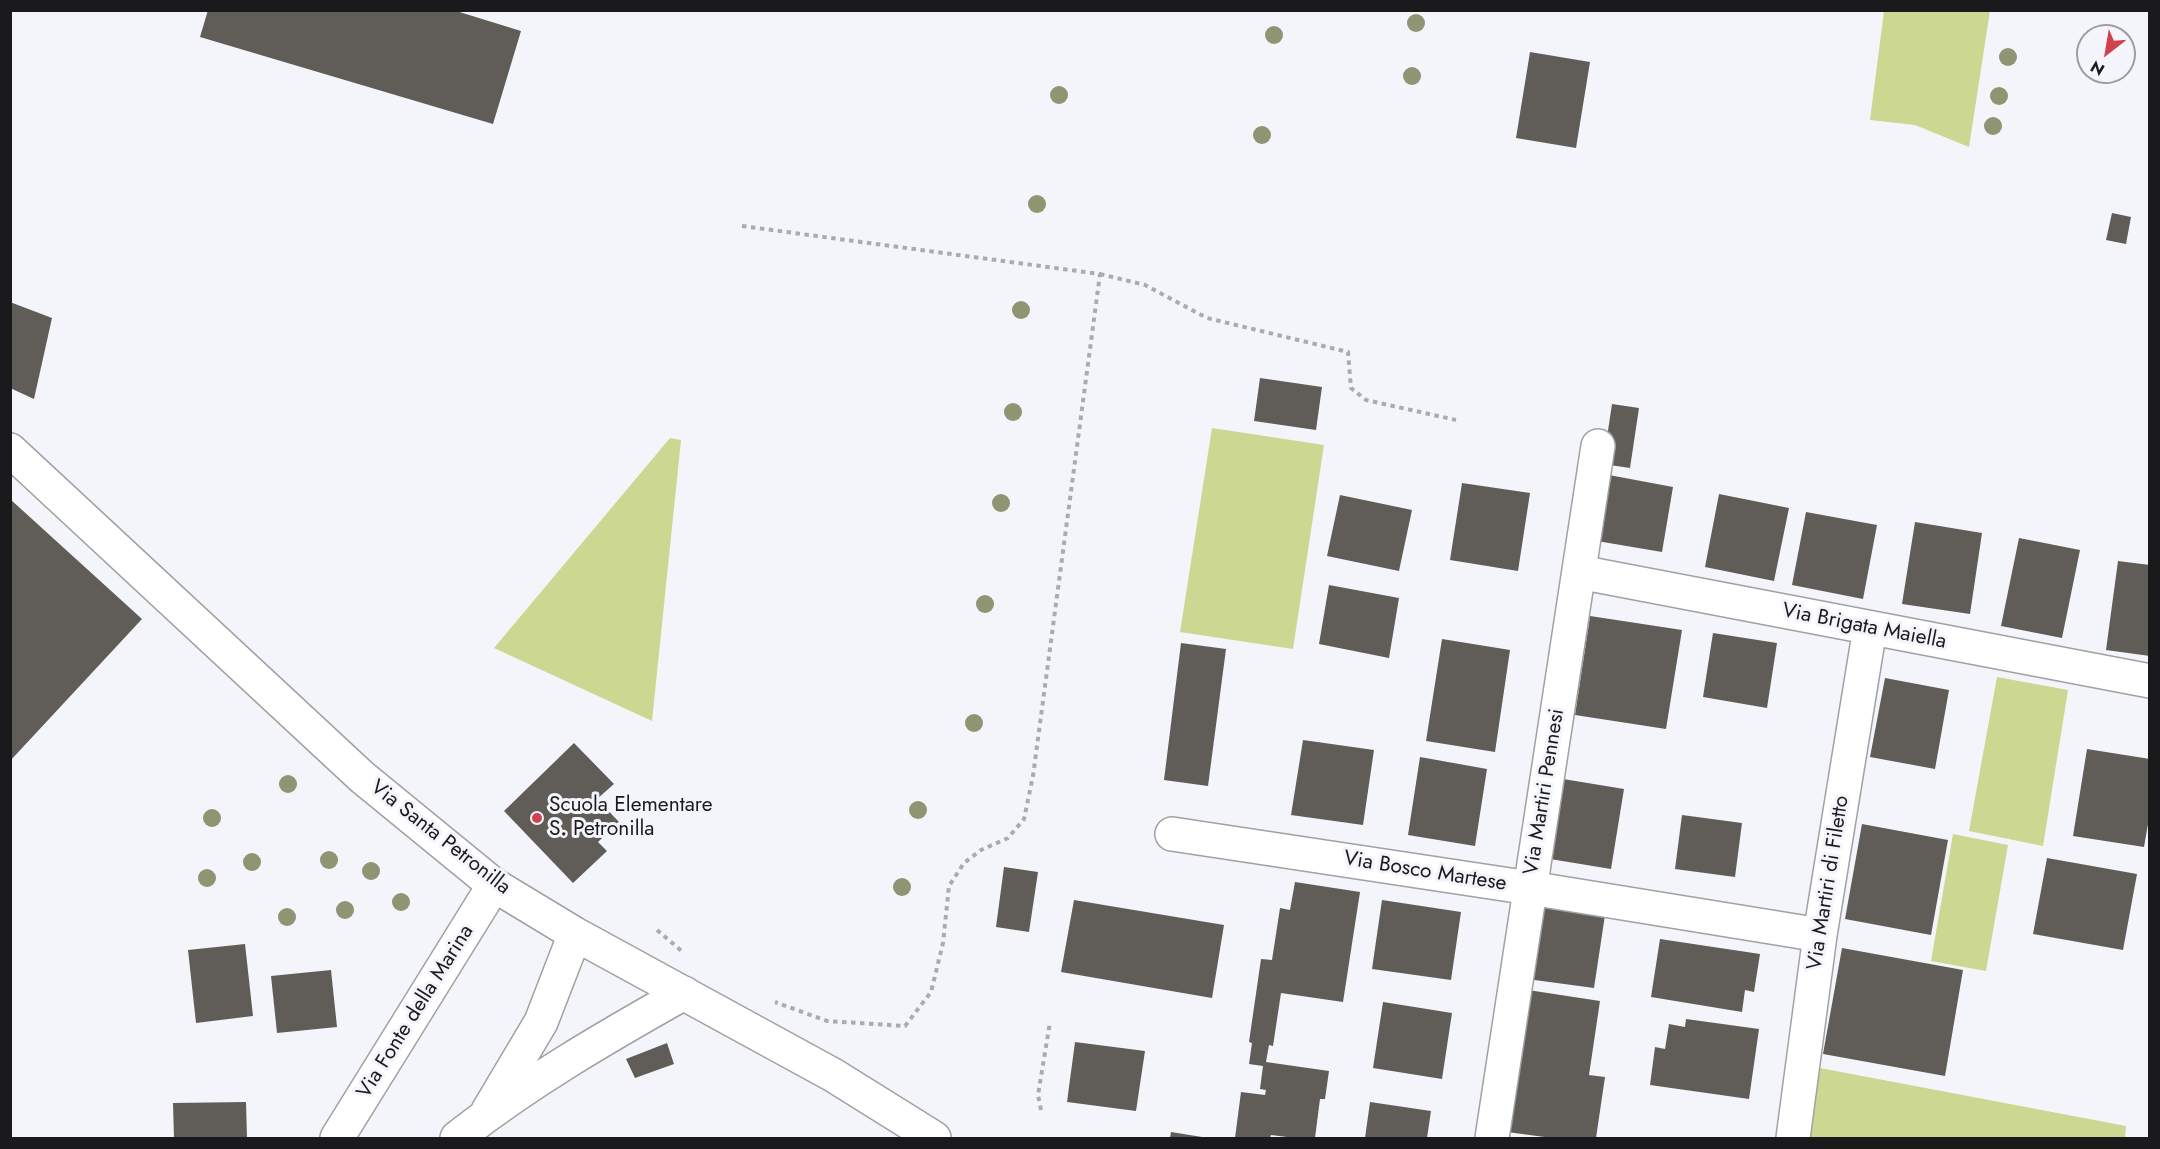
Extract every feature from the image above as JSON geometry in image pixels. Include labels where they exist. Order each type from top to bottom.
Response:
[{"type":"street","name":"Via Martiri Pennesi","points":[[1492,1138],[1598,446]]},
{"type":"street","name":"Via Santa Petronilla","points":[[10,450],[362,777],[494,885],[575,934],[833,1075],[934,1138]]},
{"type":"street","name":"Via Brigata Maiella","points":[[1579,572],[2150,681]]},
{"type":"street","name":"Via Martiri di Filetto","points":[[1793,1138],[1820,936],[1870,628]]},
{"type":"street","name":"Via Bosco Martese","points":[[1172,834],[1530,888],[1820,936]]},
{"type":"street","name":"Via Fonte della Marina","points":[[337,1138],[494,885]]},
{"type":"street","points":[[484,1117],[541,1022],[575,934]]},
{"type":"street","points":[[458,1138],[484,1117],[595,1043],[684,993]]},
{"type":"path","points":[[742,226],[1100,274],[1145,285],[1207,318],[1348,352],[1351,387],[1365,400],[1456,420]]},
{"type":"path","points":[[774,1002],[827,1021],[904,1026],[931,992],[943,943],[950,886],[964,863],[981,850],[1008,838],[1024,819],[1035,764],[1100,274]]},
{"type":"path","points":[[657,930],[693,961]]},
{"type":"path","points":[[1041,1110],[1038,1095],[1050,1022]]},
{"type":"green space","points":[[1884,11],[1990,11],[1969,147],[1915,125],[1870,120]]},
{"type":"green space","points":[[1212,428],[1324,445],[1293,649],[1180,632]]},
{"type":"green space","points":[[670,438],[681,440],[652,721],[494,648]]},
{"type":"green space","points":[[1997,677],[2068,690],[2043,846],[1969,831]]},
{"type":"green space","points":[[1953,834],[2008,845],[1986,971],[1931,961]]},
{"type":"green space","points":[[1820,1068],[2126,1126],[2125,1138],[1810,1138]]},
{"type":"building","points":[[208,10],[453,10],[521,31],[493,124],[200,37]]},
{"type":"building","points":[[1530,52],[1590,62],[1576,148],[1516,138]]},
{"type":"building","points":[[2112,213],[2131,217],[2126,244],[2106,240]]},
{"type":"building","points":[[10,302],[52,318],[34,399],[10,388]]},
{"type":"building","points":[[1260,378],[1322,387],[1316,430],[1254,421]]},
{"type":"building","points":[[1612,404],[1639,408],[1630,468],[1603,464]]},
{"type":"building","points":[[1609,475],[1673,487],[1662,552],[1597,541]]},
{"type":"building","points":[[1462,483],[1530,493],[1518,571],[1450,560]]},
{"type":"building","points":[[1719,494],[1789,508],[1774,581],[1705,567]]},
{"type":"building","points":[[1340,495],[1412,510],[1399,571],[1327,556]]},
{"type":"building","points":[[10,499],[142,619],[10,761]]},
{"type":"building","points":[[1806,512],[1877,525],[1863,599],[1792,585]]},
{"type":"building","points":[[1915,522],[1982,533],[1970,614],[1902,604]]},
{"type":"building","points":[[2019,538],[2080,550],[2062,638],[2001,626]]},
{"type":"building","points":[[2118,561],[2150,565],[2150,656],[2106,650]]},
{"type":"building","points":[[1329,585],[1399,598],[1389,658],[1319,644]]},
{"type":"building","points":[[1590,616],[1682,630],[1666,729],[1575,715]]},
{"type":"building","points":[[1713,633],[1777,643],[1767,708],[1703,697]]},
{"type":"building","points":[[1442,639],[1510,650],[1495,752],[1426,741]]},
{"type":"building","points":[[1181,643],[1226,649],[1208,786],[1164,780]]},
{"type":"building","points":[[1885,678],[1949,690],[1935,769],[1870,757]]},
{"type":"building","points":[[1303,740],[1374,750],[1363,825],[1291,815]]},
{"type":"building","points":[[574,743],[614,784],[597,799],[619,822],[598,842],[607,851],[573,883],[504,811]]},
{"type":"building","points":[[2087,749],[2150,759],[2150,813],[2144,847],[2073,836]]},
{"type":"building","points":[[1420,757],[1487,769],[1475,846],[1408,835]]},
{"type":"building","points":[[1557,778],[1624,789],[1611,869],[1544,858]]},
{"type":"building","points":[[1682,815],[1742,823],[1735,877],[1675,869]]},
{"type":"building","points":[[1862,824],[1948,840],[1931,935],[1845,919]]},
{"type":"building","points":[[2047,858],[2137,874],[2123,950],[2033,934]]},
{"type":"building","points":[[1004,867],[1038,872],[1029,932],[996,927]]},
{"type":"building","points":[[1295,882],[1360,892],[1343,1002],[1281,993],[1273,1046],[1269,1045],[1266,1062],[1329,1071],[1325,1099],[1320,1099],[1315,1138],[1271,1135],[1270,1138],[1235,1138],[1241,1092],[1265,1095],[1266,1090],[1260,1089],[1263,1066],[1249,1064],[1252,1043],[1249,1042],[1261,959],[1272,960],[1280,908],[1290,910]]},
{"type":"building","points":[[1074,900],[1224,925],[1212,998],[1061,972]]},
{"type":"building","points":[[1382,900],[1461,912],[1451,980],[1372,969]]},
{"type":"building","points":[[1537,905],[1605,915],[1594,988],[1527,979]]},
{"type":"building","points":[[1660,939],[1760,954],[1754,992],[1745,990],[1742,1012],[1651,997]]},
{"type":"building","points":[[245,944],[253,1016],[196,1023],[188,950]]},
{"type":"building","points":[[1842,948],[1963,970],[1945,1076],[1823,1054]]},
{"type":"building","points":[[331,970],[337,1027],[277,1033],[271,976]]},
{"type":"building","points":[[1528,990],[1600,1001],[1589,1075],[1605,1077],[1596,1138],[1552,1138],[1507,1132]]},
{"type":"building","points":[[1383,1002],[1452,1013],[1442,1079],[1373,1068]]},
{"type":"building","points":[[1686,1019],[1759,1029],[1749,1099],[1650,1085],[1655,1047],[1665,1049],[1669,1024],[1685,1027]]},
{"type":"building","points":[[1075,1042],[1145,1051],[1136,1111],[1067,1102]]},
{"type":"building","points":[[667,1043],[674,1064],[635,1078],[626,1059]]},
{"type":"building","points":[[246,1102],[247,1138],[174,1138],[173,1103]]},
{"type":"building","points":[[1370,1102],[1431,1111],[1427,1138],[1365,1138]]},
{"type":"building","points":[[1171,1132],[1202,1137],[1202,1138],[1170,1138]]},
{"type":"place","name":"Scuola Elementare S. Petronilla","points":[[537,818]]}]
